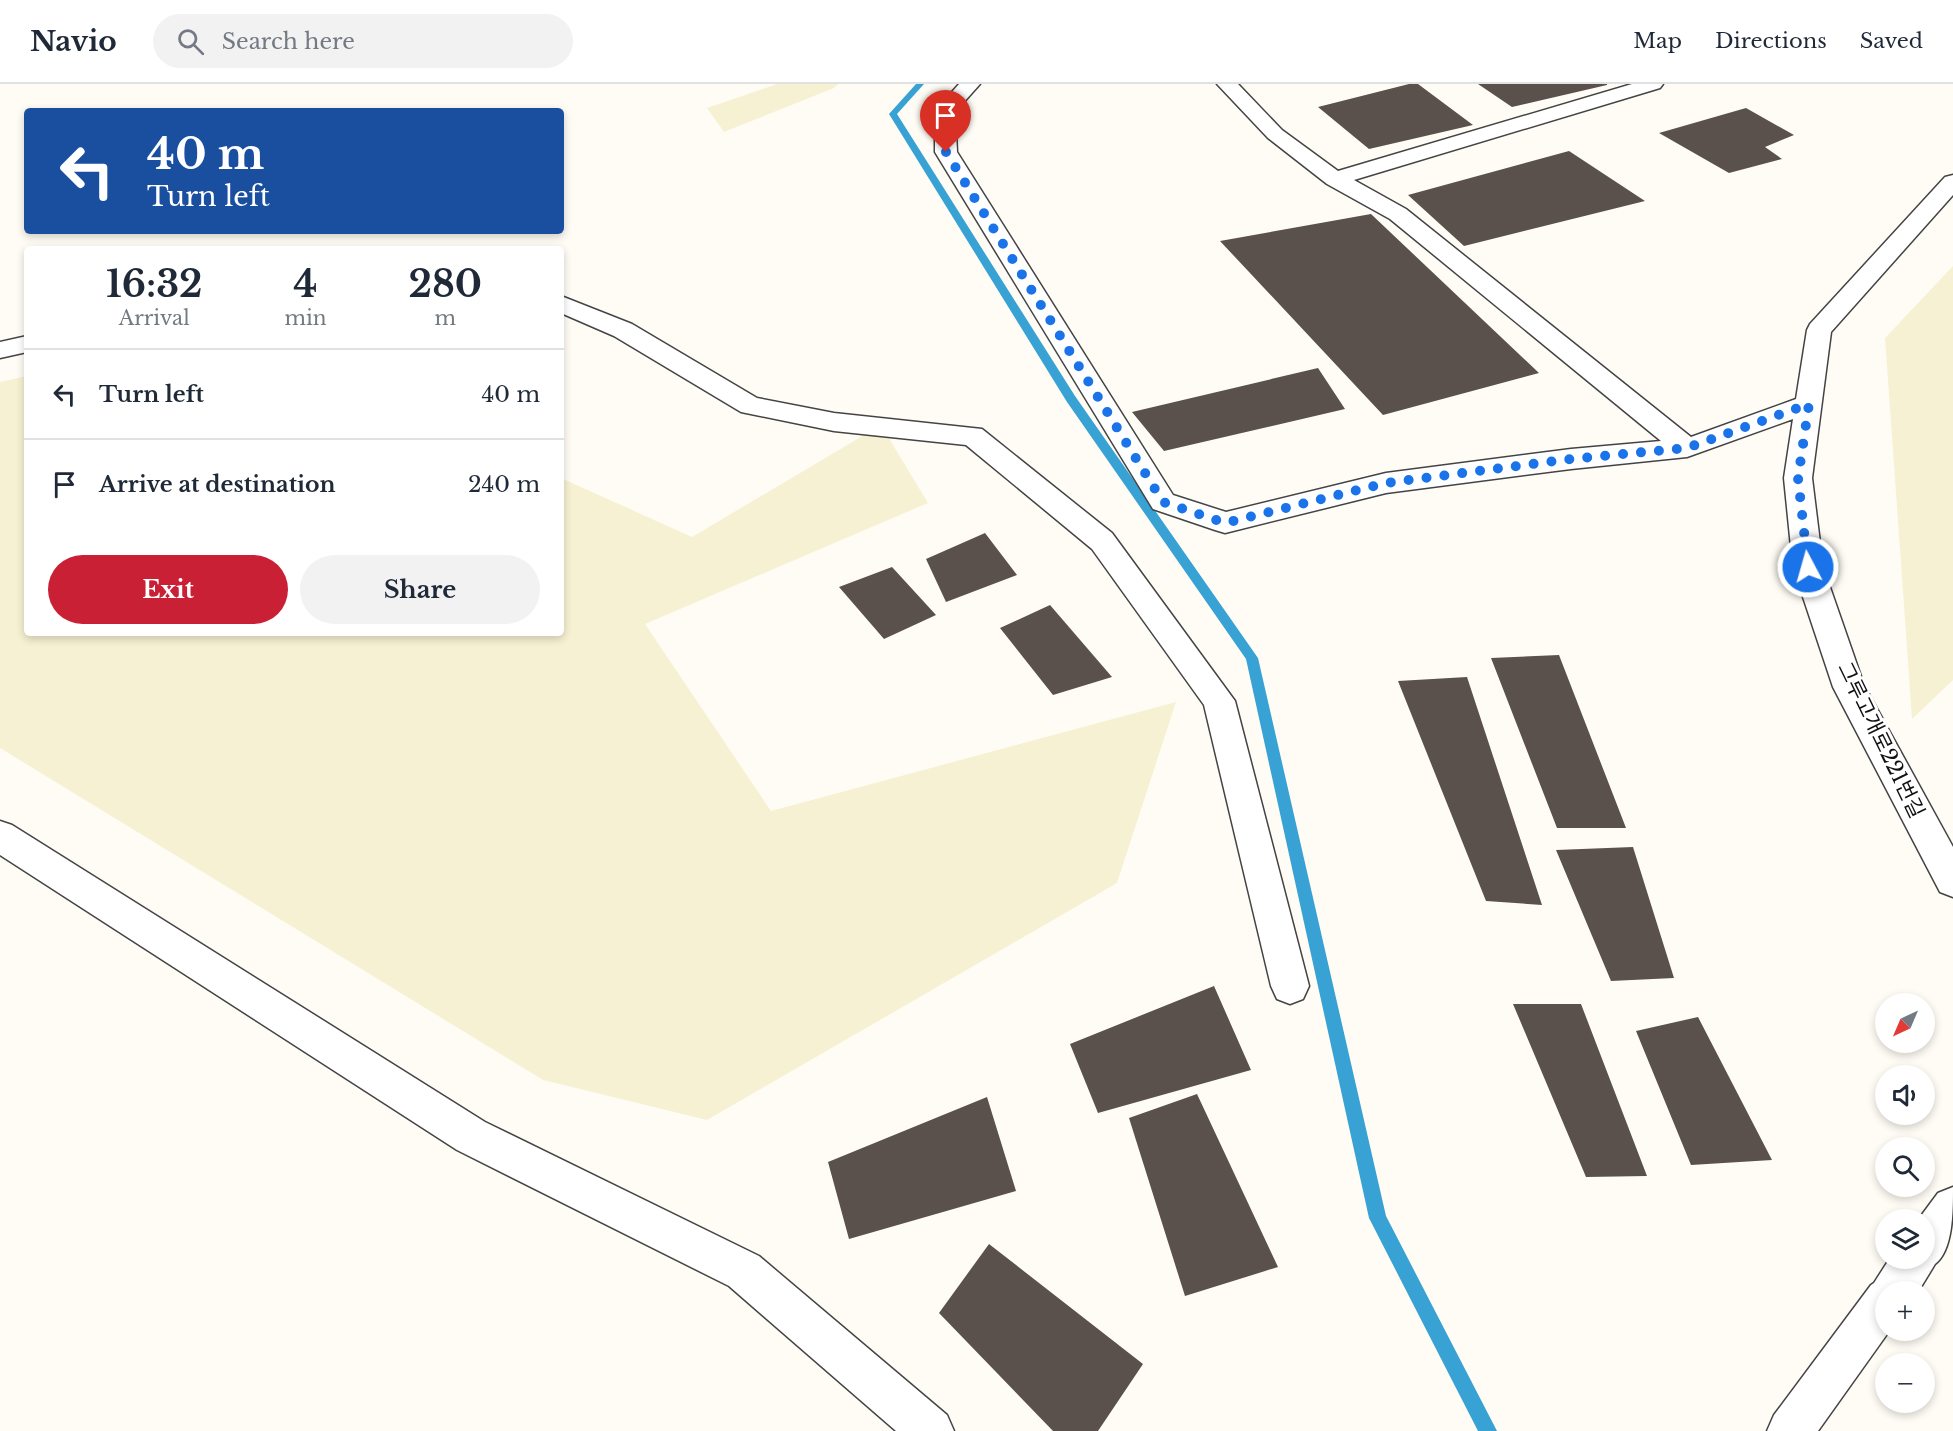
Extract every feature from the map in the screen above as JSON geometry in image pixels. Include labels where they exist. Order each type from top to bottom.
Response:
[{"type":"street","points":[[970,84],[945,111],[946,152],[1163,502],[1225,523],[1386,483],[1571,459],[1687,448],[1809,404]]},
{"type":"street","points":[[1227,84],[1275,134],[1335,179],[1398,214],[1687,448]]},
{"type":"street","points":[[1335,179],[1653,84]]},
{"type":"street","name":"그루고개로221번길","points":[[1953,182],[1819,330],[1798,478],[1808,567],[1850,687],[1953,881]]},
{"type":"street","points":[[564,305],[623,330],[750,406],[834,422],[973,436],[1102,540],[1219,701],[1290,986]]},
{"type":"street","points":[[0,350],[24,345]]},
{"type":"street","points":[[0,836],[471,1136],[744,1270],[931,1431]]},
{"type":"street","points":[[1935,1232],[1953,1208]]},
{"type":"street","points":[[1790,1431],[1875,1315]]},
{"type":"shaded area","points":[[777,84],[838,84],[834,88],[724,132],[707,108]]},
{"type":"shaded area","points":[[1953,266],[1953,680],[1912,719],[1885,338]]},
{"type":"shaded area","points":[[24,377],[24,636],[564,636],[564,479],[692,537],[881,425],[928,503],[645,624],[771,811],[1176,702],[1117,883],[707,1120],[543,1080],[0,748],[0,382]]},
{"type":"building","points":[[1409,84],[1418,84],[1473,125],[1369,149],[1318,107]]},
{"type":"building","points":[[1478,84],[1607,84],[1607,85],[1512,107]]},
{"type":"building","points":[[1746,108],[1794,135],[1765,147],[1782,159],[1729,173],[1659,133]]},
{"type":"building","points":[[1569,151],[1645,201],[1464,246],[1408,195]]},
{"type":"building","points":[[1371,214],[1539,373],[1383,415],[1220,241]]},
{"type":"building","points":[[1318,368],[1345,409],[1164,451],[1132,412]]},
{"type":"building","points":[[985,533],[1017,575],[946,602],[926,559]]},
{"type":"building","points":[[892,567],[936,615],[884,639],[839,587]]},
{"type":"building","points":[[1050,605],[1112,677],[1053,695],[1000,628]]},
{"type":"building","points":[[1559,655],[1626,828],[1557,828],[1491,658]]},
{"type":"building","points":[[1467,677],[1542,905],[1486,901],[1398,681]]},
{"type":"building","points":[[1633,847],[1674,978],[1611,981],[1556,850]]},
{"type":"building","points":[[1214,986],[1251,1070],[1098,1113],[1070,1044]]},
{"type":"building","points":[[1513,1004],[1581,1004],[1647,1176],[1586,1177]]},
{"type":"building","points":[[1698,1017],[1772,1160],[1691,1165],[1636,1031]]},
{"type":"building","points":[[1197,1094],[1278,1267],[1185,1296],[1129,1118]]},
{"type":"building","points":[[987,1097],[1016,1191],[849,1239],[828,1162]]},
{"type":"building","points":[[989,1244],[1143,1364],[1098,1431],[1053,1431],[939,1313]]},
{"type":"waterway","points":[[920,84],[893,114],[1071,399],[1252,658],[1378,1218],[1488,1431]]},
{"type":"route","points":[[946,152],[1163,502],[1225,523],[1386,483],[1571,459],[1687,448],[1809,404],[1798,478],[1808,567]]}]
